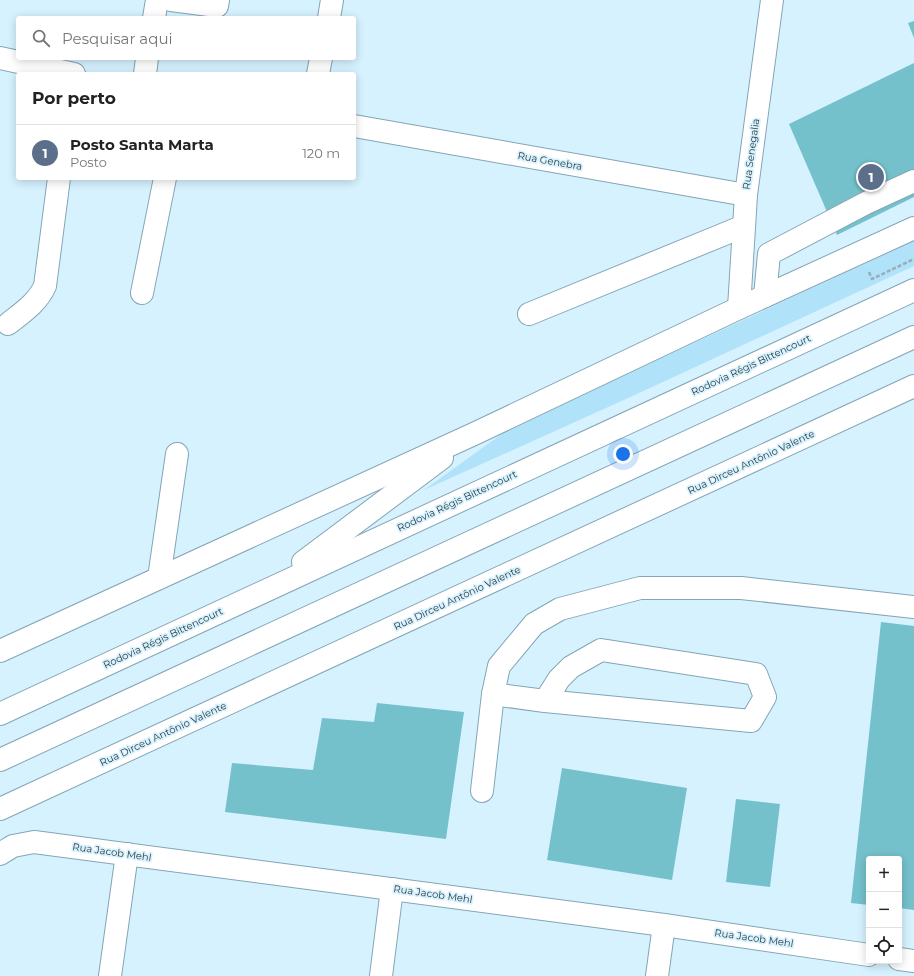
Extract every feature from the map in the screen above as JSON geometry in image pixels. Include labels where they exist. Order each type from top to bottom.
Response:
[{"type":"main road","points":[[154,16],[157,0]]},
{"type":"main road","points":[[171,0],[217,6],[218,0]]},
{"type":"main road","points":[[329,16],[332,0]]},
{"type":"main road","name":"Rua Senegalia","points":[[739,308],[746,195],[772,0]]},
{"type":"main road","points":[[0,58],[65,72]]},
{"type":"main road","points":[[145,72],[148,60]]},
{"type":"main road","points":[[318,72],[321,60]]},
{"type":"main road","name":"Rua Genebra","points":[[356,126],[746,195]]},
{"type":"main road","points":[[8,324],[33,304],[40,296],[45,286],[59,180]]},
{"type":"main road","points":[[142,293],[165,180]]},
{"type":"main road","points":[[765,296],[769,254],[866,203],[914,181]]},
{"type":"main road","points":[[529,314],[744,226]]},
{"type":"main road","points":[[0,651],[476,433],[739,308],[914,228]]},
{"type":"main road","name":"Rodovia Régis Bittencourt","points":[[0,714],[914,290]]},
{"type":"main road","points":[[0,760],[914,337]]},
{"type":"main road","name":"Rua Dirceu Antônio Valente","points":[[0,810],[914,386]]},
{"type":"main road","points":[[269,588],[476,433]]},
{"type":"main road","points":[[159,578],[177,454]]},
{"type":"main road","points":[[482,791],[493,694],[499,666],[534,624],[560,609],[640,588],[741,588],[914,607]]},
{"type":"main road","points":[[493,694],[545,701],[752,721],[765,697],[756,674],[601,650],[571,667],[559,680],[545,701]]},
{"type":"main road","name":"Rua Jacob Mehl","points":[[0,854],[13,846],[34,842],[664,925],[866,955]]},
{"type":"main road","points":[[110,976],[127,854]]},
{"type":"main road","points":[[380,976],[392,889]]},
{"type":"main road","points":[[657,976],[664,925]]},
{"type":"main road","points":[[902,959],[914,961]]},
{"type":"shaded area","points":[[914,241],[914,266],[637,394],[424,490],[510,428]]},
{"type":"building","points":[[914,21],[914,38],[908,23]]},
{"type":"building","points":[[914,63],[914,197],[837,235],[789,124]]},
{"type":"building","points":[[881,622],[914,626],[914,910],[902,908],[902,856],[866,856],[866,905],[851,903]]},
{"type":"building","points":[[377,703],[464,712],[446,839],[225,812],[232,763],[313,770],[322,718],[374,722]]},
{"type":"building","points":[[562,768],[687,788],[672,880],[547,860]]},
{"type":"building","points":[[736,799],[780,804],[770,887],[726,882]]},
{"type":"place","name":"Posto Santa Marta","points":[[871,177]]}]
